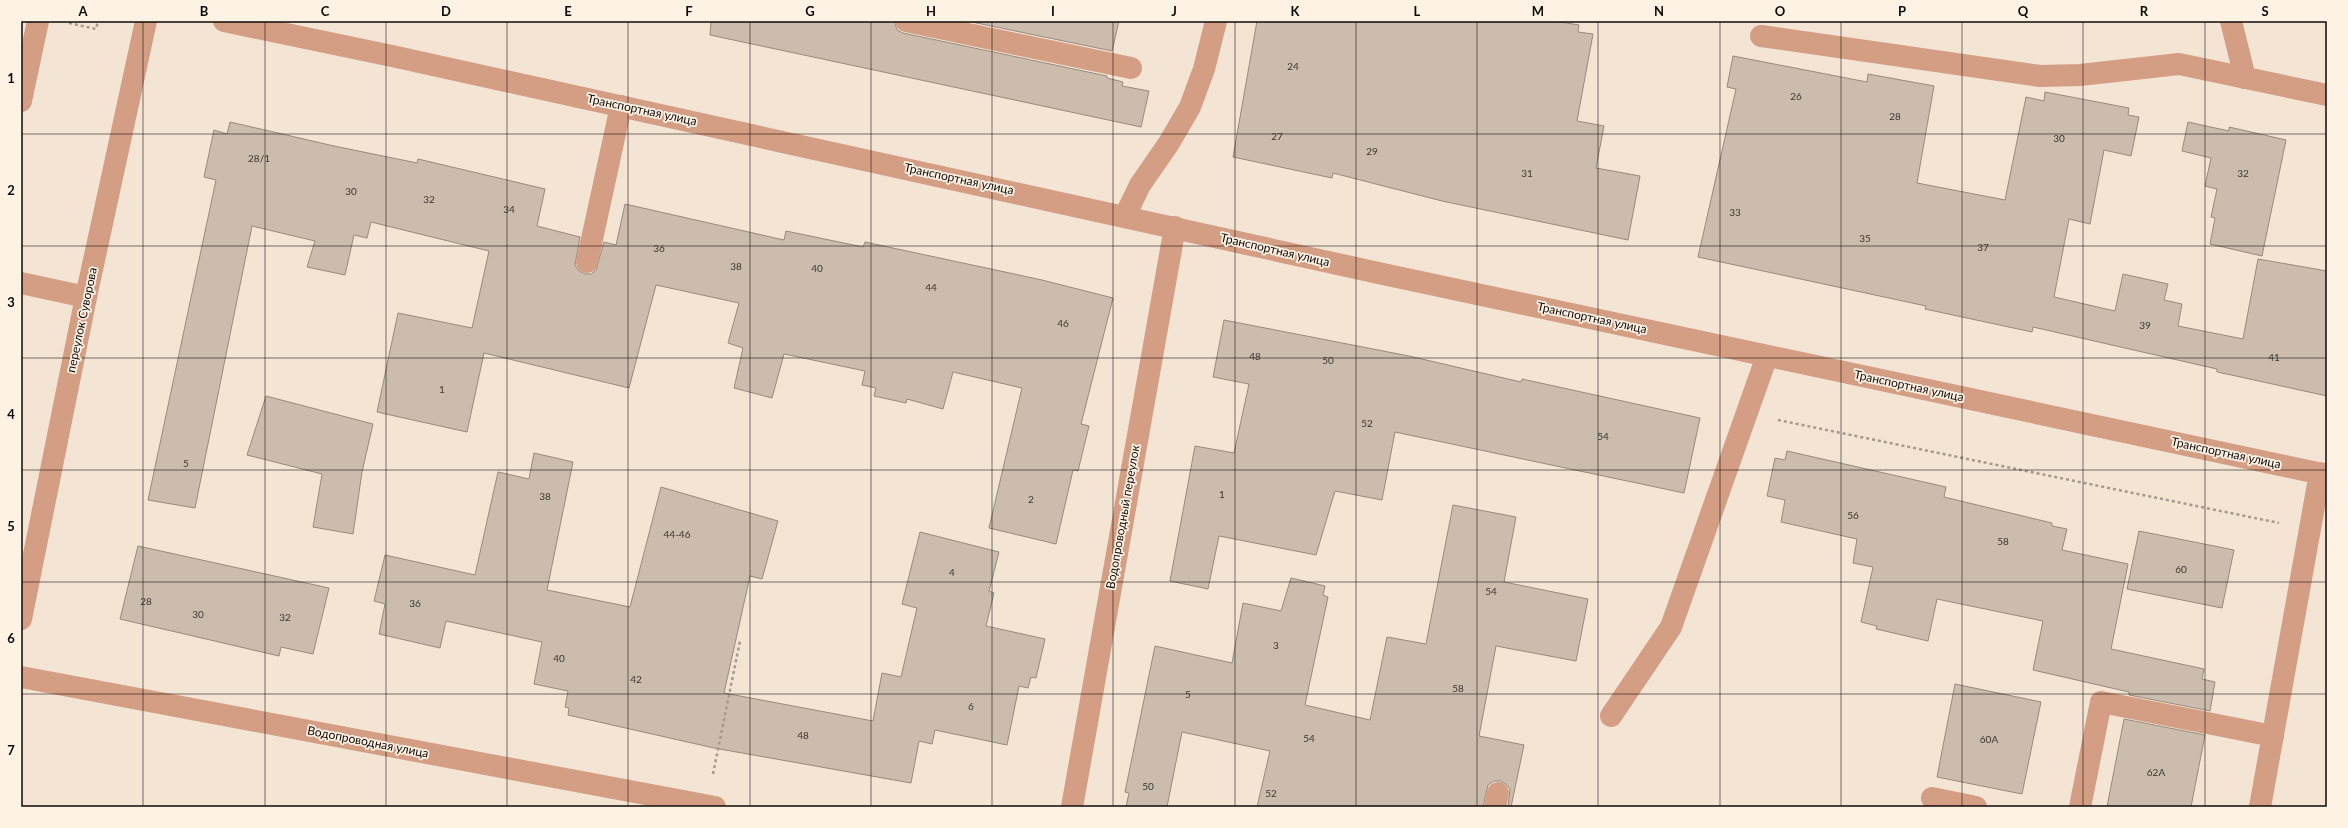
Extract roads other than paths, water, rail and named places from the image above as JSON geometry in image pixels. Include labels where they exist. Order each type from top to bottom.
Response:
[{"type":"street","points":[[21,102],[38,21]]},
{"type":"street","name":"переулок Суворова","points":[[21,619],[86,297],[146,21]]},
{"type":"street","points":[[906,21],[1131,68]]},
{"type":"street","points":[[1125,216],[1140,185],[1169,143],[1190,107],[1204,69],[1216,21]]},
{"type":"street","points":[[2231,21],[2245,78]]},
{"type":"street","name":"Транспортная улица","points":[[231,22],[1767,356],[2324,474]]},
{"type":"street","points":[[1760,36],[2040,76],[2080,75],[2179,64],[2327,95]]},
{"type":"street","points":[[587,262],[621,106]]},
{"type":"street","name":"Водопроводный переулок","points":[[1072,807],[1175,227]]},
{"type":"street","points":[[21,283],[86,297]]},
{"type":"street","points":[[1612,716],[1671,627],[1767,356]]},
{"type":"street","points":[[2260,807],[2310,530],[2324,474]]},
{"type":"street","name":"Водопроводная улица","points":[[21,677],[711,806]]},
{"type":"street","points":[[2080,807],[2101,702],[2273,736]]},
{"type":"street","points":[[1932,798],[1976,807]]}]
